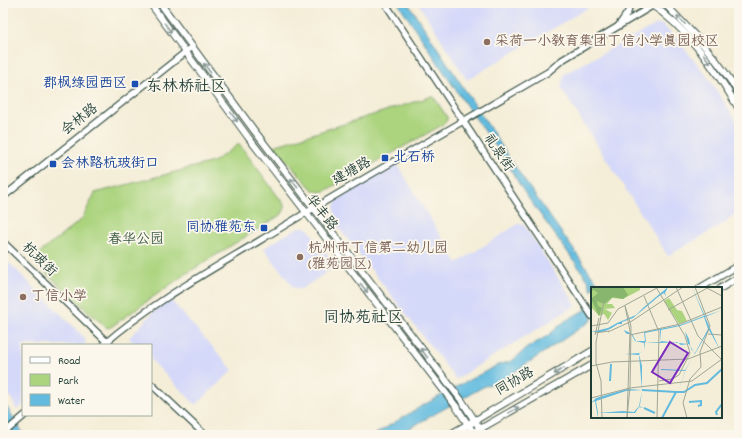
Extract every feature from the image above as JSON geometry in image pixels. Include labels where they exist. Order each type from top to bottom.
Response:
[{"type":"main road","name":"华丰路","points":[[150,3],[306,212],[455,405],[472,422]]},
{"type":"main road","name":"华丰路","points":[[160,3],[314,208],[462,401],[477,433]]},
{"type":"main road","points":[[664,3],[705,45],[722,67],[739,94]]},
{"type":"main road","points":[[653,4],[700,50],[718,75],[739,109]]},
{"type":"main road","points":[[702,287],[739,265]]},
{"type":"main road","points":[[722,287],[739,277]]},
{"type":"main road","name":"同协路","points":[[450,435],[591,352]]},
{"type":"main road","name":"同协路","points":[[477,433],[591,366]]},
{"type":"street","name":"礼泉街","points":[[385,3],[591,314]]},
{"type":"street","name":"建塘路","points":[[618,27],[628,12],[630,3]]},
{"type":"street","name":"建塘路","points":[[107,344],[153,307],[192,282],[306,212],[464,122],[548,72],[562,60],[618,27],[653,4]]},
{"type":"street","name":"会林路","points":[[3,197],[192,47]]},
{"type":"street","name":"杭玻街","points":[[3,242],[107,344]]},
{"type":"street","points":[[152,385],[205,435]]},
{"type":"street","points":[[3,434],[23,417]]},
{"type":"shaded area","name":"采荷一小教育集团丁信小学真园校区","points":[[418,3],[596,3],[467,80]]},
{"type":"shaded area","points":[[657,24],[663,25],[676,38],[709,79],[739,125],[739,210],[723,224],[668,256],[561,88],[564,74]]},
{"type":"shaded area","points":[[396,162],[457,263],[518,224],[524,225],[576,305],[456,379],[336,224],[334,207],[337,200]]},
{"type":"shaded area","name":"杭州市丁信第二幼儿园 (雅苑园区)","points":[[299,227],[305,227],[309,230],[336,266],[303,288],[297,289],[293,287],[264,248]]},
{"type":"shaded area","name":"丁信小学","points":[[3,257],[84,337],[86,342],[85,344],[22,344],[22,406],[17,410],[3,383]]},
{"type":"shaded area","points":[[168,297],[233,370],[196,405],[152,361],[152,344],[135,344],[129,338]]},
{"type":"green space","points":[[433,96],[447,117],[444,124],[325,191],[319,192],[313,190],[274,146]]},
{"type":"green space","name":"春华公园","points":[[239,144],[283,203],[285,208],[282,214],[184,275],[111,327],[107,328],[32,259],[82,219],[95,193],[213,162]]},
{"type":"water","points":[[398,3],[408,3],[526,183],[600,287],[591,287],[591,288],[588,280],[526,195],[500,152],[468,108]]},
{"type":"water","points":[[591,306],[591,321],[507,377],[483,387],[397,435],[374,435],[469,380],[498,365],[512,361],[527,348],[549,335],[565,321]]},
{"type":"water","points":[[3,401],[24,435],[8,435],[3,422]]},
{"type":"place","name":"采荷一小教育集团丁信小学真园校区","points":[[487,42]]},
{"type":"place","name":"郡枫绿园西区","points":[[135,84]]},
{"type":"place","name":"北石桥","points":[[385,158]]},
{"type":"place","name":"会林路杭玻街口","points":[[53,164]]},
{"type":"place","name":"同协雅苑东","points":[[264,228]]},
{"type":"place","name":"杭州市丁信第二幼儿园 (雅苑园区)","points":[[300,257]]},
{"type":"place","name":"丁信小学","points":[[23,297]]},
{"type":"district","name":"东林桥社区","points":[[186,87]]},
{"type":"district","name":"同协苑社区","points":[[363,318]]}]
